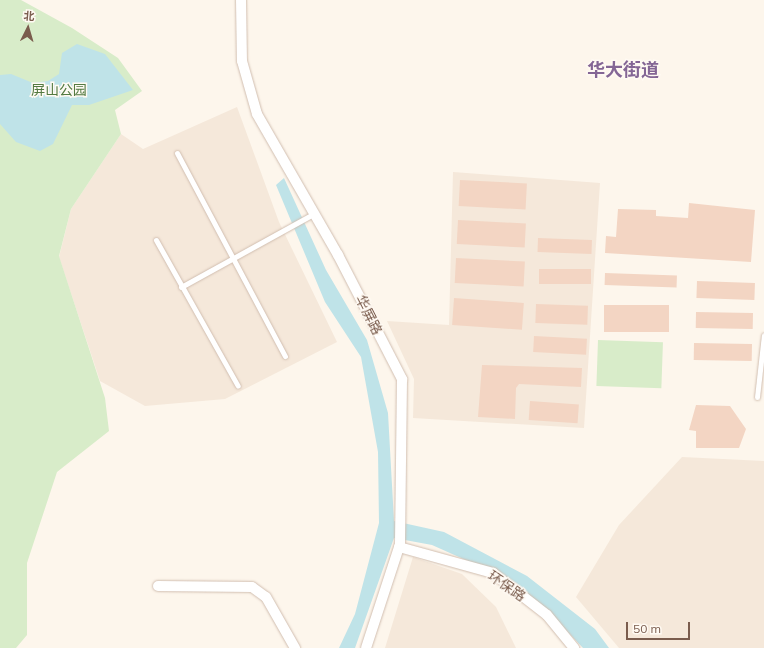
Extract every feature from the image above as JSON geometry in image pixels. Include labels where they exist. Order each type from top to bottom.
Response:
[{"type":"street","name":"华屏路","points":[[242,0],[242,61],[257,114],[308,216],[338,255],[402,379],[402,520],[399,545],[366,648]]},
{"type":"street","name":"环保路","points":[[399,545],[493,573],[547,615],[574,648]]},
{"type":"street","points":[[158,586],[252,587],[266,598],[295,648]]},
{"type":"lane","points":[[177,153],[285,356]]},
{"type":"lane","points":[[181,287],[308,216]]},
{"type":"lane","points":[[156,240],[181,287],[238,386]]},
{"type":"lane","points":[[757,397],[764,335]]},
{"type":"shaded area","points":[[237,107],[279,222],[337,342],[225,399],[145,406],[100,381],[59,257],[71,209],[121,134],[143,149]]},
{"type":"shaded area","points":[[453,172],[600,183],[584,428],[413,418],[414,379],[387,321],[449,325]]},
{"type":"shaded area","points":[[682,457],[764,461],[764,648],[619,648],[576,597],[619,525]]},
{"type":"shaded area","points":[[413,557],[462,574],[496,607],[516,648],[385,648]]},
{"type":"green space","name":"屏山公园","points":[[0,0],[21,0],[72,28],[118,58],[142,91],[115,110],[121,134],[71,209],[59,256],[105,398],[109,431],[57,472],[27,563],[27,635],[16,648],[0,648]]},
{"type":"green space","points":[[598,340],[663,342],[661,388],[596,386]]},
{"type":"water","points":[[77,44],[105,54],[133,90],[89,105],[72,105],[53,144],[40,151],[16,142],[0,124],[0,75],[11,74],[33,83],[48,81],[59,74],[62,53]]},
{"type":"water","points":[[284,178],[326,270],[367,340],[388,413],[394,521],[444,532],[527,576],[595,629],[609,648],[583,648],[542,605],[506,578],[432,545],[394,538],[355,648],[339,648],[355,614],[379,523],[378,452],[361,357],[325,302],[276,185]]},
{"type":"building","points":[[460,180],[527,184],[526,209],[459,206]]},
{"type":"building","points":[[689,203],[755,210],[751,262],[605,253],[606,236],[616,237],[618,209],[656,210],[656,216],[688,218]]},
{"type":"building","points":[[458,220],[526,224],[525,248],[457,244]]},
{"type":"building","points":[[538,238],[592,240],[591,254],[538,252]]},
{"type":"building","points":[[456,258],[525,262],[524,287],[455,283]]},
{"type":"building","points":[[539,269],[591,269],[591,284],[539,284]]},
{"type":"building","points":[[605,273],[677,276],[677,288],[605,285]]},
{"type":"building","points":[[697,281],[755,283],[754,300],[696,298]]},
{"type":"building","points":[[454,298],[524,303],[522,330],[452,325]]},
{"type":"building","points":[[536,304],[588,306],[587,325],[535,323]]},
{"type":"building","points":[[604,305],[669,305],[669,332],[604,332]]},
{"type":"building","points":[[696,312],[753,313],[753,329],[696,328]]},
{"type":"building","points":[[534,336],[587,339],[586,355],[533,352]]},
{"type":"building","points":[[694,343],[752,344],[752,361],[694,360]]},
{"type":"building","points":[[482,365],[582,368],[581,387],[519,384],[516,388],[515,419],[478,417]]},
{"type":"building","points":[[530,401],[579,404],[578,423],[529,420]]},
{"type":"building","points":[[696,405],[730,406],[746,429],[739,448],[696,448],[696,431],[689,430]]},
{"type":"district","name":"华大街道","points":[[623,70]]}]
